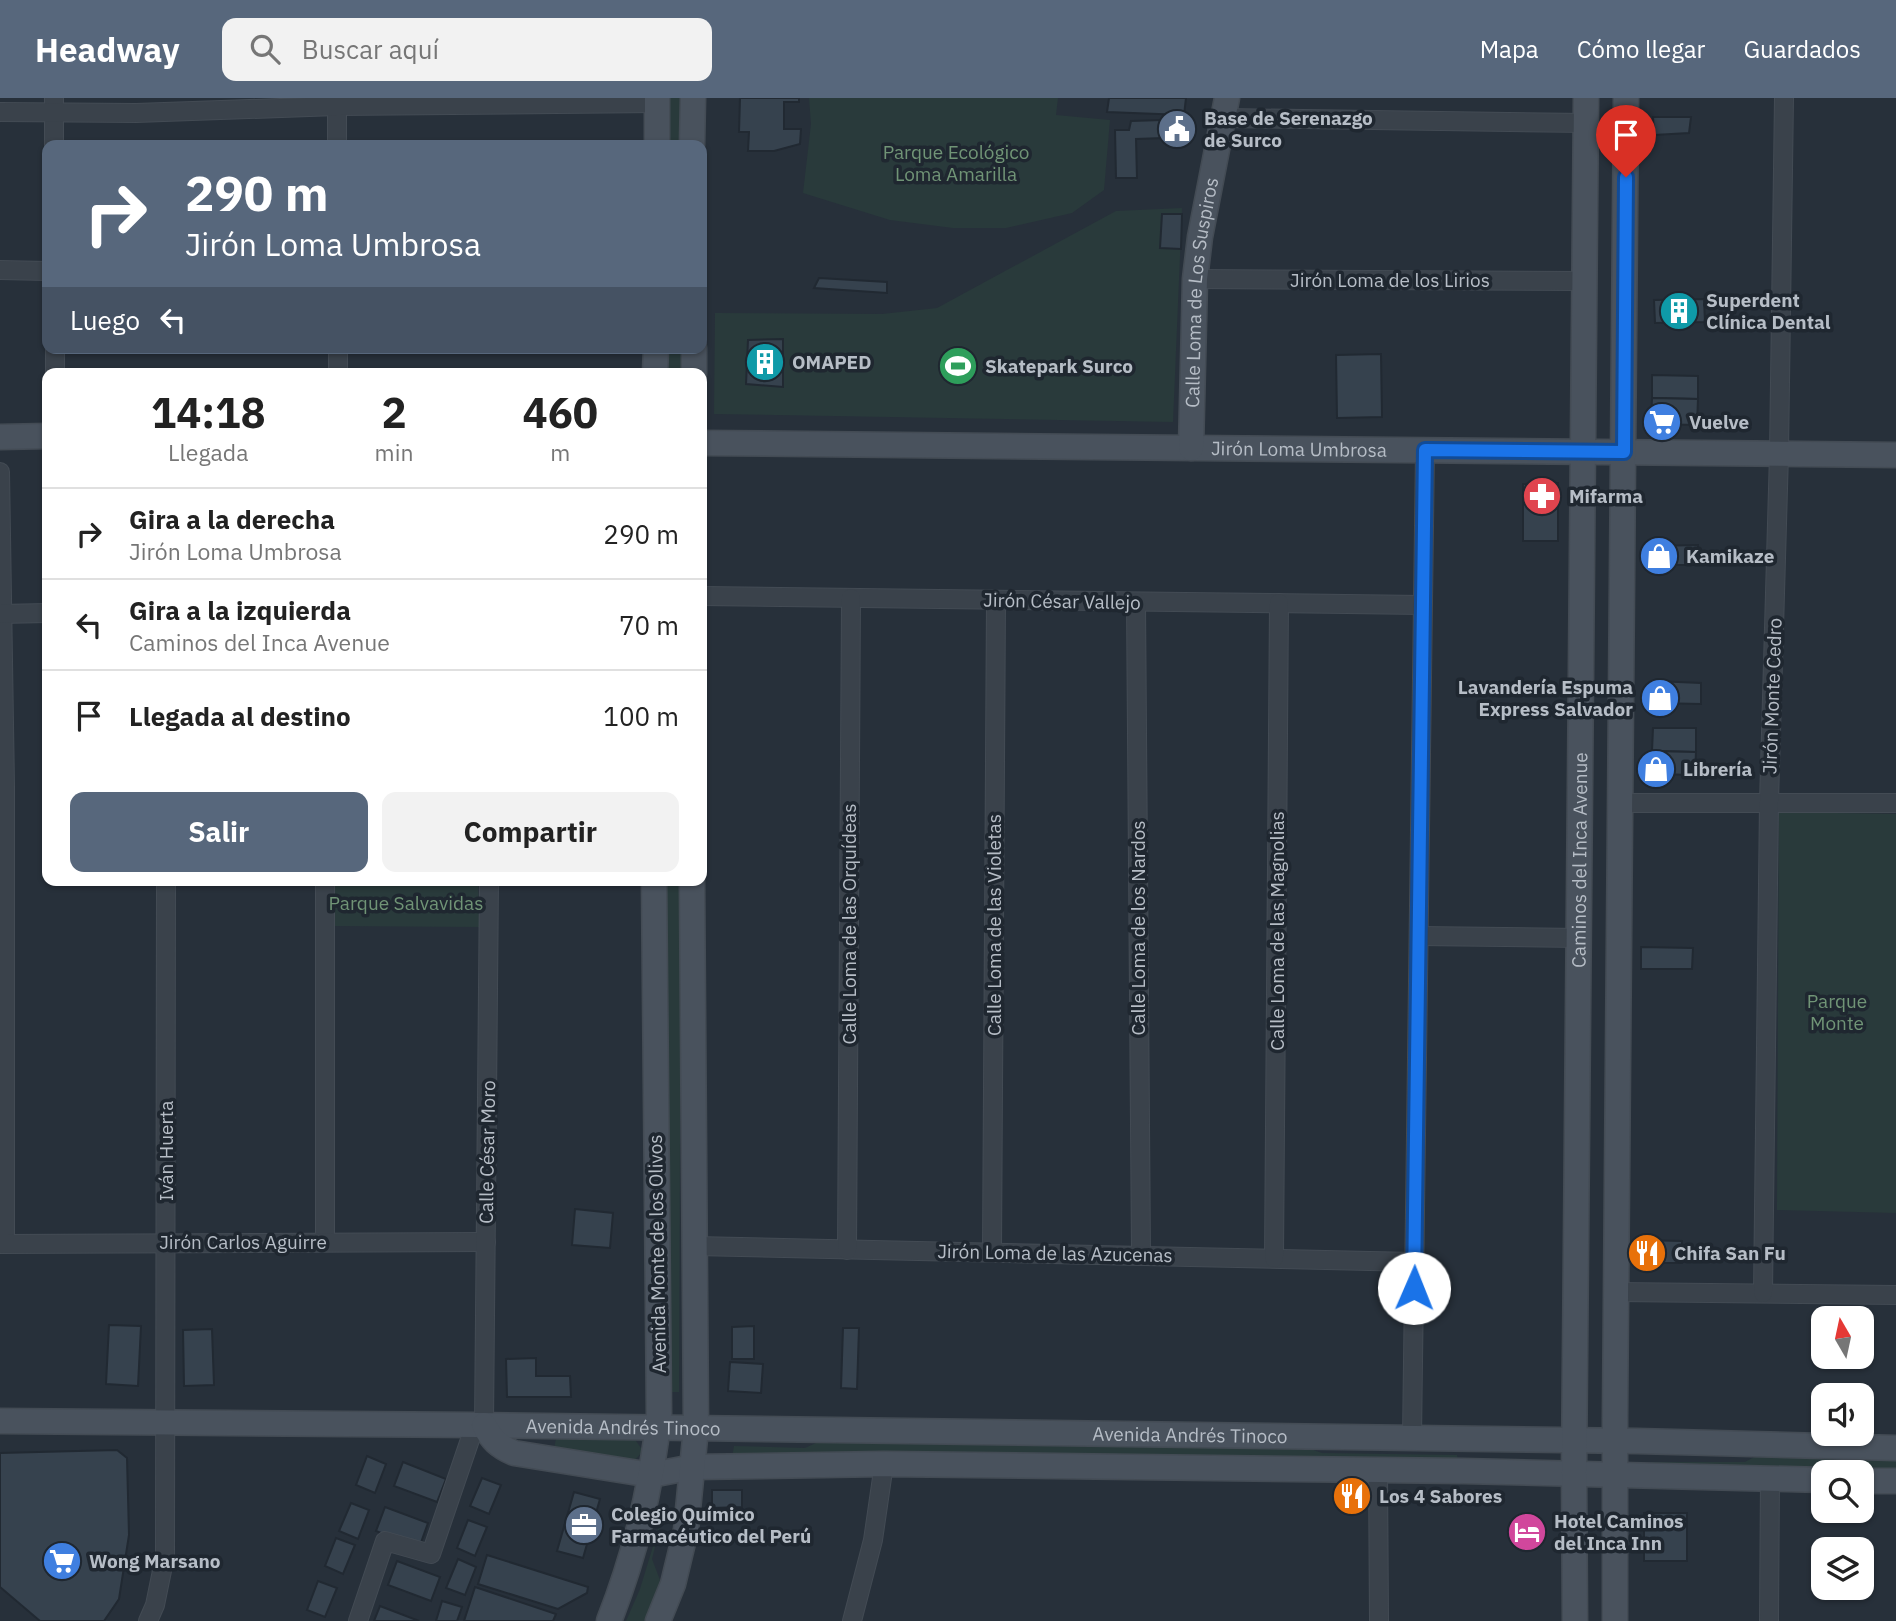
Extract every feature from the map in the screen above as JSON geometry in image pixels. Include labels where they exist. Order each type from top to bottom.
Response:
[{"type":"street","points":[[692,98],[692,140]]},
{"type":"street","name":"Caminos del Inca Avenue","points":[[1575,1621],[1574,1473],[1587,98]]},
{"type":"street","name":"Caminos del Inca Avenue","points":[[1615,1621],[1626,98]]},
{"type":"street","name":"Jirón Monte Cedro","points":[[1763,1293],[1769,802],[1779,454],[1784,98]]},
{"type":"street","points":[[0,113],[53,106],[657,100],[657,140]]},
{"type":"street","points":[[337,102],[337,140]]},
{"type":"street","points":[[53,106],[54,140]]},
{"type":"street","points":[[1226,108],[1586,123]]},
{"type":"street","name":"Calle Loma de Los Suspiros","points":[[1191,448],[1195,279],[1200,237],[1226,108]]},
{"type":"street","points":[[0,270],[42,271]]},
{"type":"street","name":"Jirón Loma de los Lirios","points":[[1195,279],[1585,281]]},
{"type":"street","points":[[0,436],[42,436]]},
{"type":"street","name":"Jirón Loma Umbrosa","points":[[707,443],[1896,455]]},
{"type":"street","points":[[1412,1438],[1425,450]]},
{"type":"street","points":[[0,472],[3,776],[2,1244]]},
{"type":"street","name":"Jirón César Vallejo","points":[[707,596],[1422,605]]},
{"type":"street","name":"Calle Loma de las Orquídeas","points":[[847,1250],[851,598]]},
{"type":"street","name":"Calle Loma de las Violetas","points":[[992,1251],[996,600]]},
{"type":"street","name":"Calle Loma de los Nardos","points":[[1136,601],[1140,1255]]},
{"type":"street","name":"Calle Loma de las Magnolias","points":[[1274,1258],[1279,603]]},
{"type":"street","points":[[2,614],[42,613]]},
{"type":"street","points":[[1621,803],[1896,803]]},
{"type":"street","name":"Iván Huerta","points":[[148,1621],[155,1605],[165,1556],[166,886]]},
{"type":"street","points":[[325,886],[326,1242]]},
{"type":"street","name":"Calle César Moro","points":[[358,1621],[385,1541],[431,1554],[480,1425],[486,1242],[489,886]]},
{"type":"street","name":"Avenida Monte de los Olivos","points":[[609,1621],[628,1573],[651,1475],[657,1428],[654,886]]},
{"type":"street","name":"Avenida Monte de los Olivos","points":[[658,1621],[673,1584],[686,1530],[696,1428],[692,886]]},
{"type":"street","points":[[1419,936],[1579,937]]},
{"type":"street","name":"Jirón Carlos Aguirre","points":[[2,1244],[486,1242]]},
{"type":"street","name":"Jirón Loma de las Azucenas","points":[[695,1246],[1415,1262]]},
{"type":"street","points":[[1617,1292],[1896,1295]]},
{"type":"street","name":"Avenida Andrés Tinoco","points":[[0,1421],[1412,1438],[1896,1448]]},
{"type":"street","name":"Avenida Andrés Tinoco","points":[[480,1425],[492,1440],[514,1452],[651,1475],[693,1467],[884,1464],[1574,1473],[1811,1480]]},
{"type":"street","points":[[852,1621],[873,1540],[884,1464]]},
{"type":"street","points":[[1378,1471],[1379,1621]]},
{"type":"street","points":[[1769,1621],[1770,1479]]},
{"type":"street","points":[[1874,1480],[1896,1481]]},
{"type":"green space","points":[[669,98],[682,98],[682,140],[669,140]]},
{"type":"green space","name":"Parque Ecológico Loma Amarilla","points":[[809,98],[1058,98],[1056,115],[1110,120],[1104,190],[1072,213],[1006,228],[953,228],[890,220],[803,193],[811,124]]},
{"type":"green space","points":[[1182,208],[1173,422],[714,414],[715,313],[882,314],[937,308],[1116,211]]},
{"type":"green space","points":[[666,354],[681,354],[681,368],[666,368]]},
{"type":"green space","name":"Parque Monte","points":[[1779,812],[1896,814],[1896,1213],[1777,1210]]},
{"type":"green space","name":"Parque Salvavidas","points":[[333,886],[478,886],[479,927],[333,926]]},
{"type":"green space","points":[[665,886],[681,886],[679,1392],[666,1392]]},
{"type":"green space","points":[[566,1436],[634,1438],[643,1451],[634,1461],[554,1448],[556,1439]]},
{"type":"green space","points":[[827,1438],[1299,1445],[1322,1453],[1457,1455],[1459,1466],[732,1458],[734,1446],[805,1448]]},
{"type":"green space","points":[[1771,1448],[1896,1449],[1896,1478],[1874,1474],[1874,1460],[1811,1460],[1811,1472],[1650,1471],[1651,1462],[1745,1462]]},
{"type":"green space","points":[[665,1507],[652,1559],[660,1580],[649,1617],[647,1621],[626,1621],[640,1589]]},
{"type":"building","points":[[740,98],[799,98],[799,102],[784,102],[784,129],[801,129],[800,144],[774,151],[748,151],[749,132],[739,132]]},
{"type":"building","points":[[1109,98],[1186,98],[1184,115],[1107,112]]},
{"type":"building","points":[[1653,117],[1691,117],[1689,133],[1654,135]]},
{"type":"building","points":[[1193,119],[1193,137],[1136,139],[1137,178],[1116,178],[1115,130],[1129,130],[1131,121]]},
{"type":"building","points":[[1162,214],[1182,214],[1181,249],[1160,248]]},
{"type":"building","points":[[819,278],[887,282],[887,293],[814,288]]},
{"type":"building","name":"Superdent Clínica Dental","points":[[1704,299],[1705,322],[1655,323],[1654,300]]},
{"type":"building","name":"OMAPED","points":[[783,339],[783,387],[746,384],[748,340]]},
{"type":"building","points":[[1381,354],[1382,417],[1337,418],[1336,355]]},
{"type":"building","points":[[1652,375],[1698,376],[1698,399],[1652,398]]},
{"type":"building","points":[[1652,398],[1698,399],[1697,425],[1651,424]]},
{"type":"building","points":[[1558,483],[1558,541],[1523,541],[1523,484]]},
{"type":"building","points":[[1698,545],[1698,565],[1651,565],[1651,546]]},
{"type":"building","points":[[1655,681],[1701,683],[1701,704],[1654,703]]},
{"type":"building","points":[[1653,728],[1696,728],[1696,752],[1652,751]]},
{"type":"building","points":[[1652,751],[1696,752],[1695,775],[1652,774]]},
{"type":"building","points":[[1641,947],[1693,948],[1692,969],[1641,969]]},
{"type":"building","points":[[575,1209],[613,1213],[610,1248],[572,1245]]},
{"type":"building","points":[[1642,1240],[1682,1241],[1682,1263],[1642,1263]]},
{"type":"building","points":[[109,1325],[141,1326],[138,1386],[106,1384]]},
{"type":"building","points":[[754,1326],[754,1359],[732,1359],[732,1327]]},
{"type":"building","points":[[843,1328],[859,1328],[857,1389],[841,1388]]},
{"type":"building","points":[[212,1329],[214,1385],[184,1386],[183,1330]]},
{"type":"building","points":[[536,1358],[536,1376],[570,1376],[571,1397],[507,1397],[506,1359]]},
{"type":"building","points":[[730,1362],[763,1364],[761,1393],[728,1391]]},
{"type":"building","name":"Wong Marsano","points":[[117,1450],[127,1458],[129,1535],[119,1599],[104,1621],[40,1621],[0,1587],[0,1453]]},
{"type":"building","points":[[367,1456],[386,1464],[375,1493],[356,1485]]},
{"type":"building","points":[[403,1462],[446,1479],[437,1502],[394,1486]]},
{"type":"building","points":[[482,1478],[501,1485],[489,1514],[470,1506]]},
{"type":"building","points":[[712,1490],[742,1490],[742,1507],[712,1508]]},
{"type":"building","points":[[574,1492],[600,1499],[583,1558],[557,1551]]},
{"type":"building","points":[[351,1503],[369,1510],[358,1539],[339,1531]]},
{"type":"building","points":[[385,1507],[428,1523],[419,1548],[376,1531]]},
{"type":"building","points":[[1644,1513],[1687,1513],[1687,1561],[1644,1561]]},
{"type":"building","points":[[468,1520],[487,1527],[475,1556],[457,1548]]},
{"type":"building","points":[[336,1538],[355,1545],[343,1574],[325,1566]]},
{"type":"building","points":[[487,1555],[588,1587],[587,1593],[558,1609],[478,1584]]},
{"type":"building","points":[[458,1559],[476,1567],[465,1595],[446,1588]]},
{"type":"building","points":[[397,1561],[440,1577],[431,1601],[388,1585]]},
{"type":"building","points":[[318,1581],[337,1588],[325,1617],[307,1610]]},
{"type":"building","points":[[475,1587],[556,1614],[553,1621],[464,1621]]},
{"type":"building","points":[[442,1601],[462,1607],[457,1621],[436,1621]]},
{"type":"building","points":[[380,1606],[419,1621],[374,1621]]},
{"type":"place","name":"Base de Serenazgo de Surco","points":[[1177,129]]},
{"type":"place","name":"Superdent Clínica Dental","points":[[1679,311]]},
{"type":"place","name":"OMAPED","points":[[765,362]]},
{"type":"place","name":"Skatepark Surco","points":[[958,366]]},
{"type":"place","name":"Vuelve","points":[[1662,422]]},
{"type":"place","name":"Mifarma","points":[[1542,496]]},
{"type":"place","name":"Kamikaze","points":[[1659,556]]},
{"type":"place","name":"Lavandería Espuma Express Salvador","points":[[1660,698]]},
{"type":"place","name":"Librería","points":[[1656,769]]},
{"type":"place","name":"Chifa San Fu","points":[[1647,1253]]},
{"type":"place","name":"Los 4 Sabores","points":[[1352,1496]]},
{"type":"place","name":"Colegio Químico Farmacéutico del Perú","points":[[584,1525]]},
{"type":"place","name":"Hotel Caminos del Inca Inn","points":[[1527,1532]]},
{"type":"place","name":"Wong Marsano","points":[[62,1561]]},
{"type":"route","points":[[1414,1288],[1425,450],[1624,452],[1626,177]]}]
